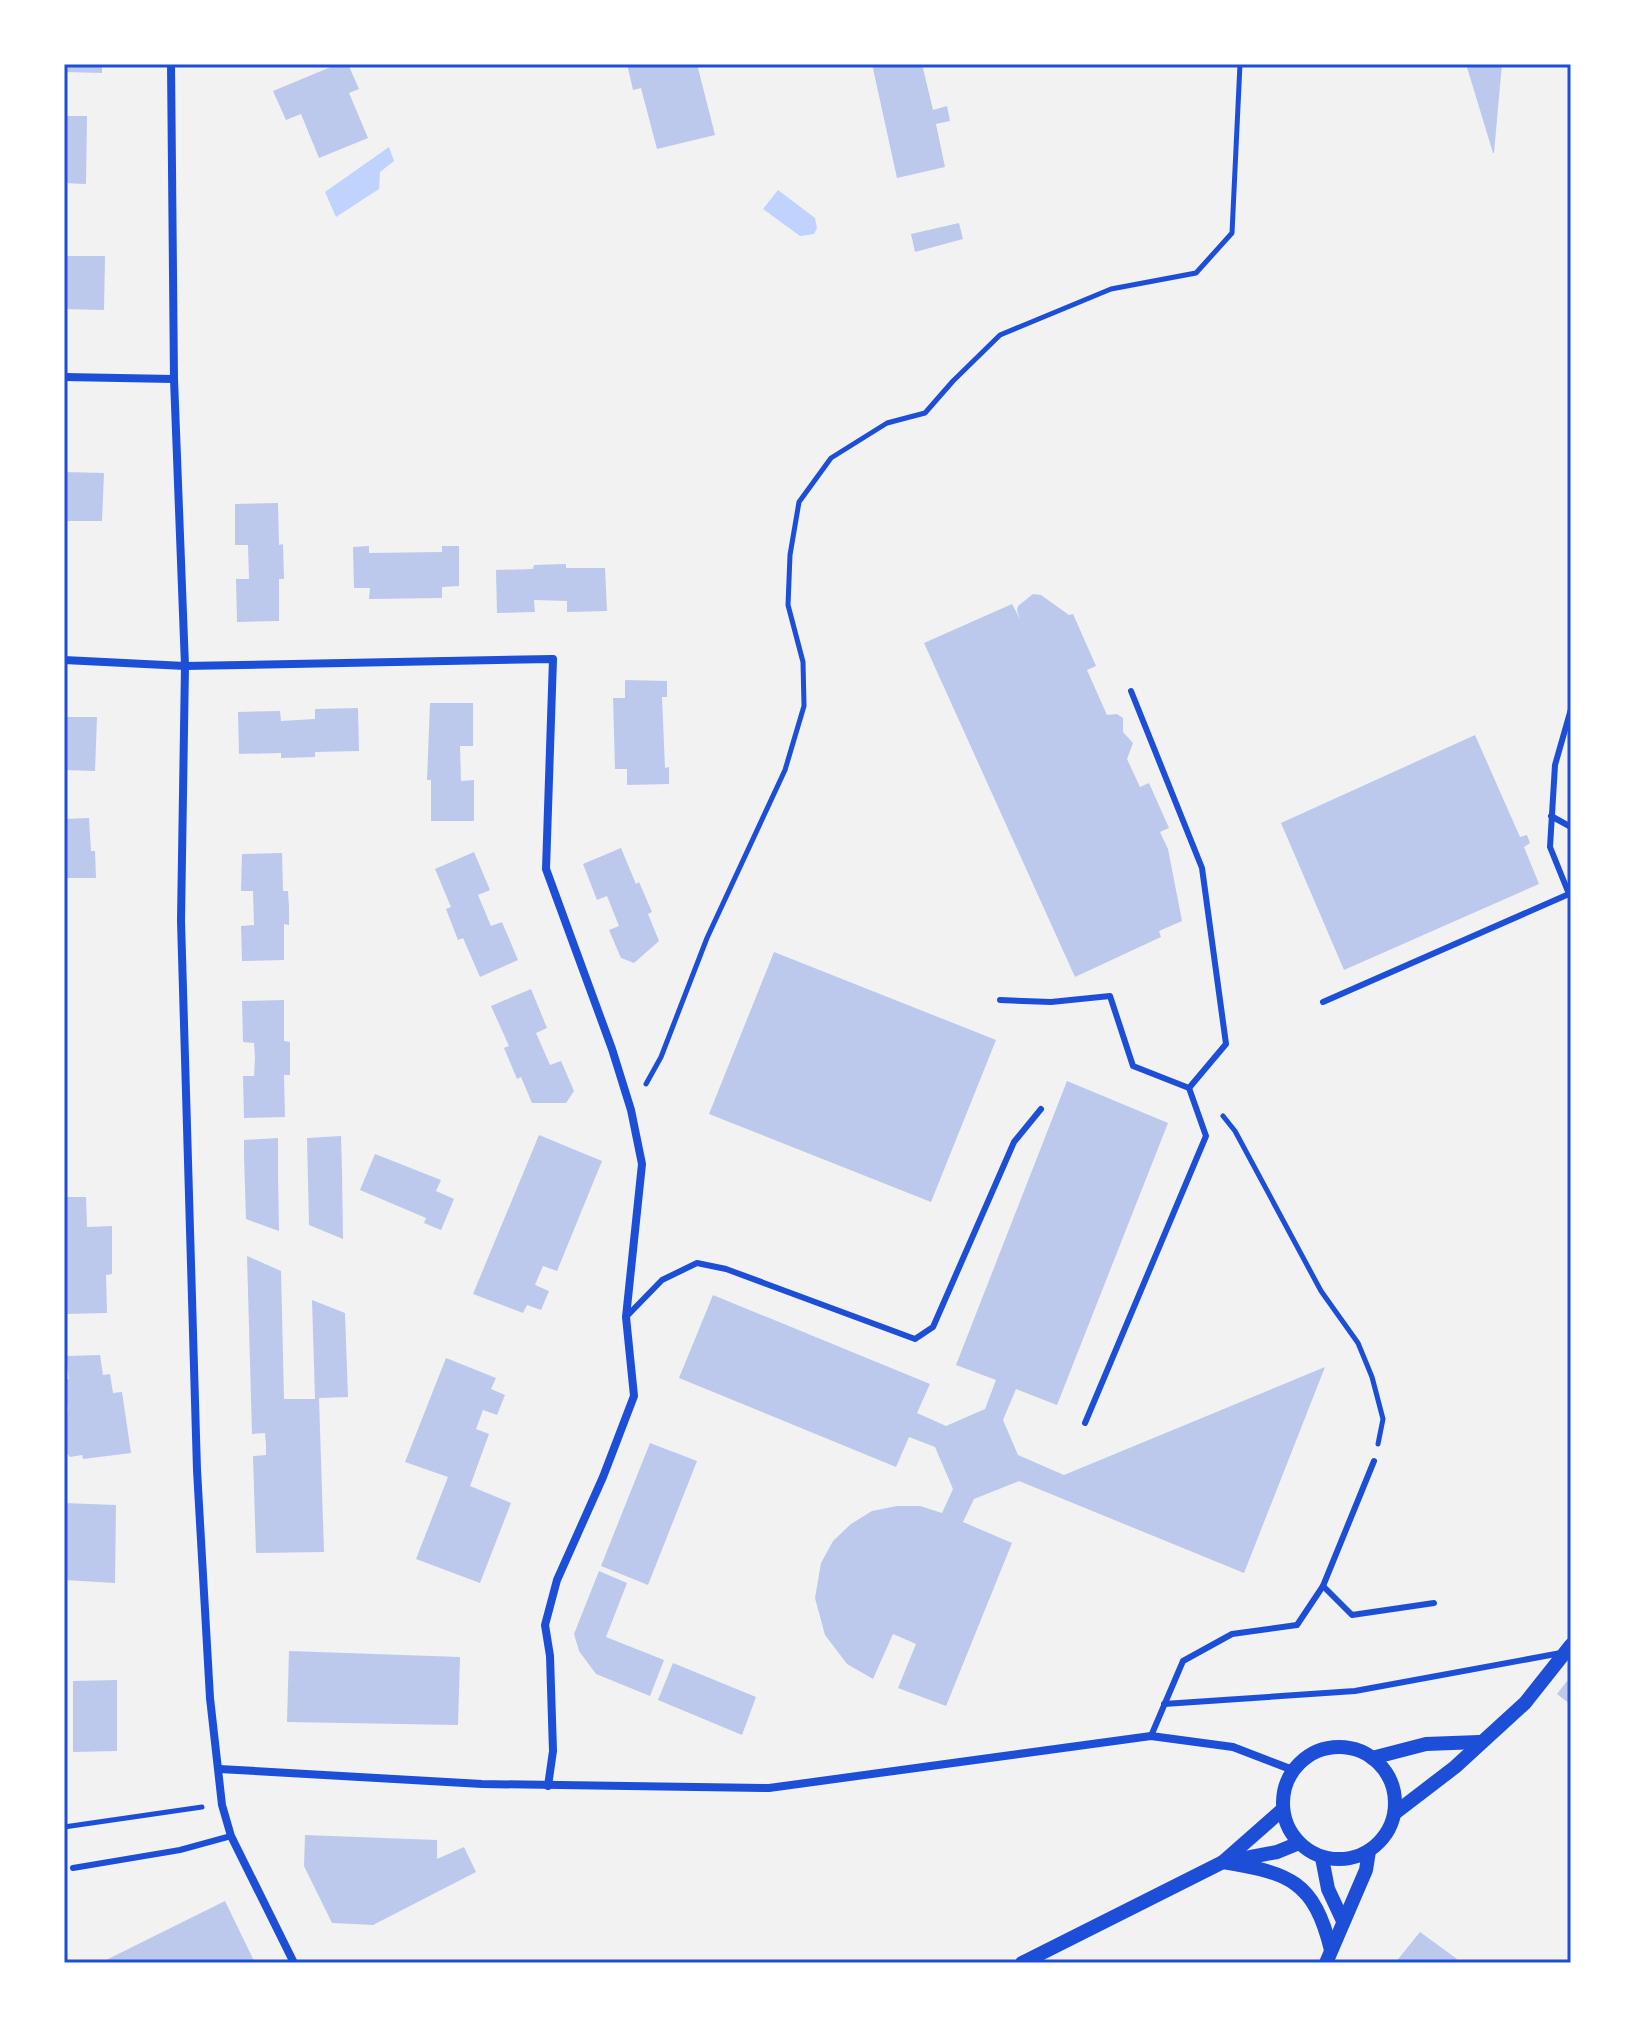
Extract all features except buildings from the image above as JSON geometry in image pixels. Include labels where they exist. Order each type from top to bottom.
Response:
[{"type":"street","points":[[171,64],[174,379],[185,666],[181,921],[197,1470],[210,1698],[222,1805],[231,1836],[294,1963]]},
{"type":"street","points":[[64,377],[174,379]]},
{"type":"street","points":[[64,660],[185,666],[553,659],[546,869],[612,1049],[631,1110],[642,1164],[626,1317],[634,1396],[603,1477],[557,1580],[545,1625],[550,1656],[553,1751],[548,1786]]},
{"type":"street","points":[[1395,1813],[1455,1767],[1525,1703],[1568,1649]]},
{"type":"street","points":[[219,1769],[548,1786],[769,1788],[1151,1736],[1233,1747],[1293,1770]]},
{"type":"street","points":[[1372,1758],[1426,1744],[1479,1742]]},
{"type":"street","points":[[1339,1747],[1357,1750],[1372,1758],[1392,1782],[1395,1798],[1395,1813],[1381,1841],[1369,1851],[1338,1860],[1322,1858],[1299,1843],[1288,1828],[1282,1810],[1283,1795],[1293,1770],[1306,1757],[1322,1749],[1339,1747]]},
{"type":"street","points":[[1022,1963],[1223,1862],[1282,1810]]},
{"type":"street","points":[[1223,1862],[1277,1852],[1299,1843]]},
{"type":"street","points":[[1329,1957],[1366,1870],[1369,1851]]},
{"type":"street","points":[[1322,1858],[1328,1889],[1343,1921]]},
{"type":"street","points":[[1223,1862],[1271,1870],[1306,1892],[1323,1919],[1329,1957]]},
{"type":"lane","points":[[1131,691],[1202,868],[1226,1044],[1189,1088]]},
{"type":"lane","points":[[1323,1002],[1569,894],[1550,847],[1555,765],[1571,709]]},
{"type":"lane","points":[[1551,816],[1571,827]]},
{"type":"lane","points":[[1000,1000],[1051,1002],[1110,996],[1133,1066],[1189,1088],[1206,1136],[1085,1423]]},
{"type":"lane","points":[[626,1317],[662,1280],[697,1263],[726,1269],[915,1339],[933,1327],[1014,1142],[1041,1109]]},
{"type":"lane","points":[[1151,1736],[1183,1661],[1232,1634],[1297,1625],[1323,1586],[1374,1461]]},
{"type":"lane","points":[[1323,1586],[1352,1615],[1434,1603]]},
{"type":"lane","points":[[1164,1704],[1355,1691],[1568,1649]]},
{"type":"lane","points":[[73,1868],[180,1850],[231,1836]]},
{"type":"path","points":[[631,1110],[661,1057],[707,938],[785,770],[804,706],[803,662],[788,605],[790,555],[799,502],[831,458],[887,423],[925,413],[1000,335],[1111,289],[1196,273],[1232,233],[1240,64]]},
{"type":"path","points":[[1196,1080],[1235,1131],[1321,1291],[1358,1343],[1372,1377],[1383,1419],[1374,1461]]},
{"type":"path","points":[[64,1827],[222,1805]]},
{"type":"water","points":[[389,147],[394,161],[380,172],[379,189],[336,217],[325,192]]},
{"type":"water","points":[[778,190],[815,218],[817,228],[814,234],[800,236],[763,209]]}]
